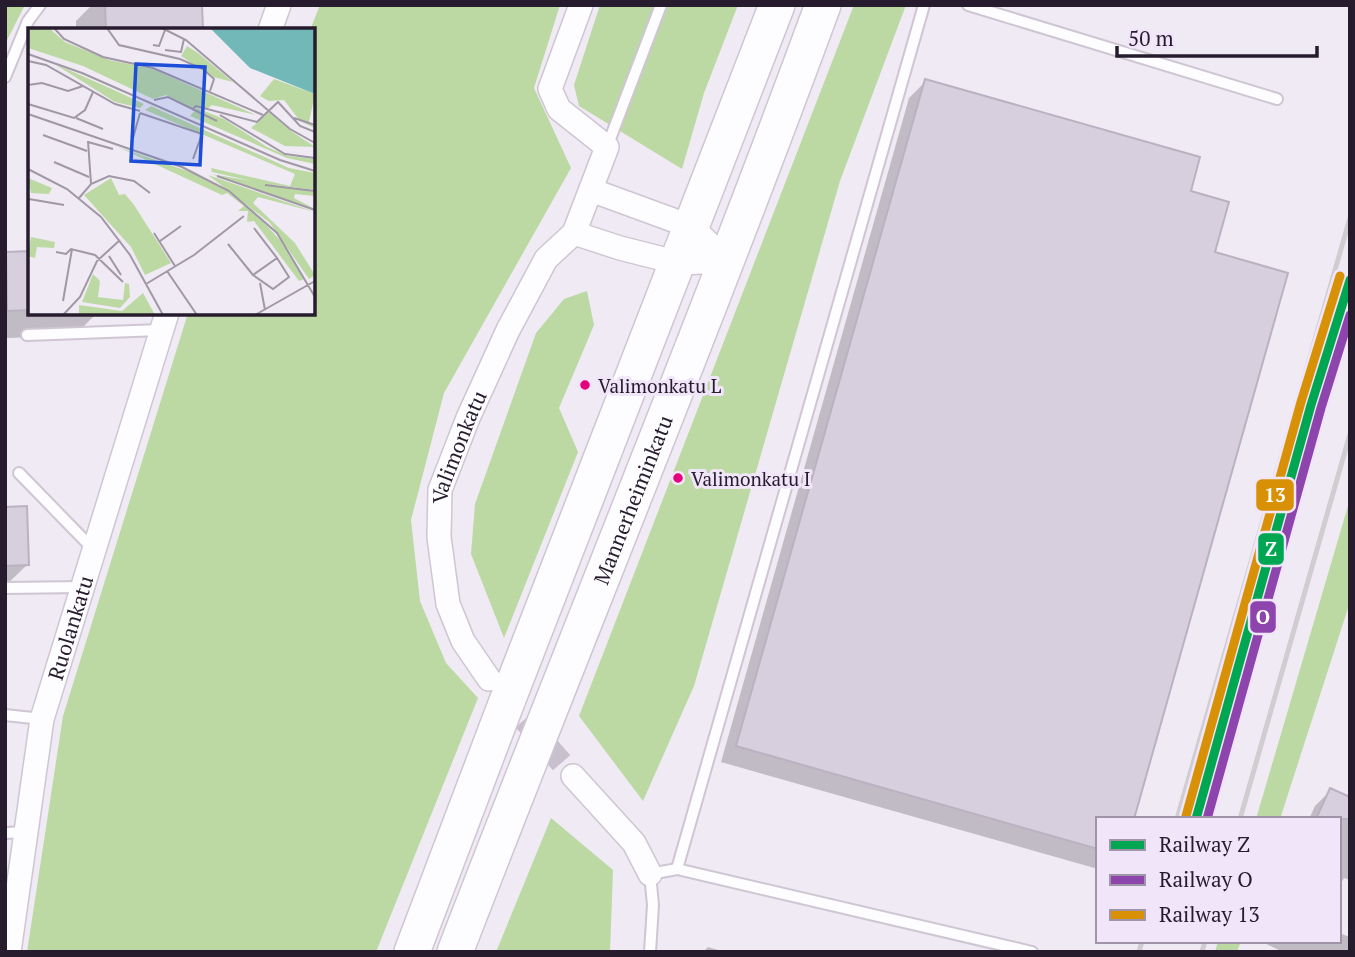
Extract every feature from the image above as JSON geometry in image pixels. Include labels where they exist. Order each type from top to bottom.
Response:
[{"type":"main road","name":"Mannerheiminkatu","points":[[412,952],[777,5]]},
{"type":"main road","name":"Mannerheiminkatu","points":[[455,952],[638,491],[824,5]]},
{"type":"street","points":[[271,28],[279,5]]},
{"type":"street","points":[[581,5],[550,89],[559,109],[607,147]]},
{"type":"street","name":"Valimonkatu","points":[[489,679],[463,641],[448,604],[439,537],[440,490],[468,418],[508,330],[546,259],[574,233],[607,147]]},
{"type":"street","points":[[591,190],[692,227],[727,261]]},
{"type":"street","points":[[574,233],[678,262],[727,261]]},
{"type":"street","name":"Ruolankatu","points":[[8,943],[16,833],[42,719],[161,322]]},
{"type":"street","points":[[573,776],[634,843],[650,874]]},
{"type":"lane","points":[[5,77],[28,21],[40,5]]},
{"type":"lane","points":[[607,147],[661,5]]},
{"type":"lane","points":[[677,869],[925,5]]},
{"type":"lane","points":[[968,5],[1277,99]]},
{"type":"lane","points":[[27,335],[161,322]]},
{"type":"lane","points":[[19,474],[94,550]]},
{"type":"lane","points":[[5,588],[83,587]]},
{"type":"lane","points":[[5,715],[42,719]]},
{"type":"lane","points":[[650,952],[653,905],[650,874],[677,869],[1032,952]]},
{"type":"green space","points":[[5,5],[25,5],[5,44]]},
{"type":"green space","points":[[320,5],[560,5],[534,88],[571,168],[444,393],[411,520],[420,601],[446,663],[478,698],[376,952],[27,952],[63,716],[187,315],[315,315],[315,28],[311,28]]},
{"type":"green space","points":[[600,5],[738,5],[704,93],[682,169],[579,106],[574,85]]},
{"type":"green space","points":[[854,5],[906,5],[840,181],[694,686],[643,801],[579,716]]},
{"type":"green space","points":[[587,291],[594,325],[559,408],[578,452],[504,638],[471,554],[475,504],[536,333],[564,299]]},
{"type":"green space","points":[[1350,499],[1350,602],[1281,817],[1257,817]]},
{"type":"green space","points":[[551,818],[613,870],[610,952],[496,952]]},
{"type":"green space","points":[[1217,943],[1240,943],[1237,952],[1215,952]]},
{"type":"building","points":[[105,5],[202,5],[203,28],[106,28]]},
{"type":"building","points":[[925,79],[1200,157],[1191,191],[1229,202],[1215,252],[1288,273],[1135,817],[1096,817],[1096,848],[736,746]]},
{"type":"building","points":[[28,251],[28,310],[7,311],[6,252]]},
{"type":"building","points":[[27,506],[29,565],[5,566],[5,507]]},
{"type":"building","points":[[1330,788],[1350,797],[1350,819],[1317,817]]},
{"type":"tunnel","points":[[502,694],[573,776]]},
{"type":"railway","points":[[1178,817],[1350,218]]},
{"type":"railway","points":[[1241,817],[1350,434]]},
{"type":"railway","points":[[1139,952],[1141,943]]},
{"type":"railway","points":[[1202,952],[1204,943]]},
{"type":"rail line","name":"13","points":[[1186,816],[1301,402],[1340,276]]},
{"type":"rail line","name":"Z","points":[[1197,817],[1311,405],[1350,280]]},
{"type":"rail line","name":"O","points":[[1208,817],[1321,408],[1350,315]]},
{"type":"place","name":"Valimonkatu L","points":[[585,385]]},
{"type":"place","name":"Valimonkatu I","points":[[678,478]]}]
